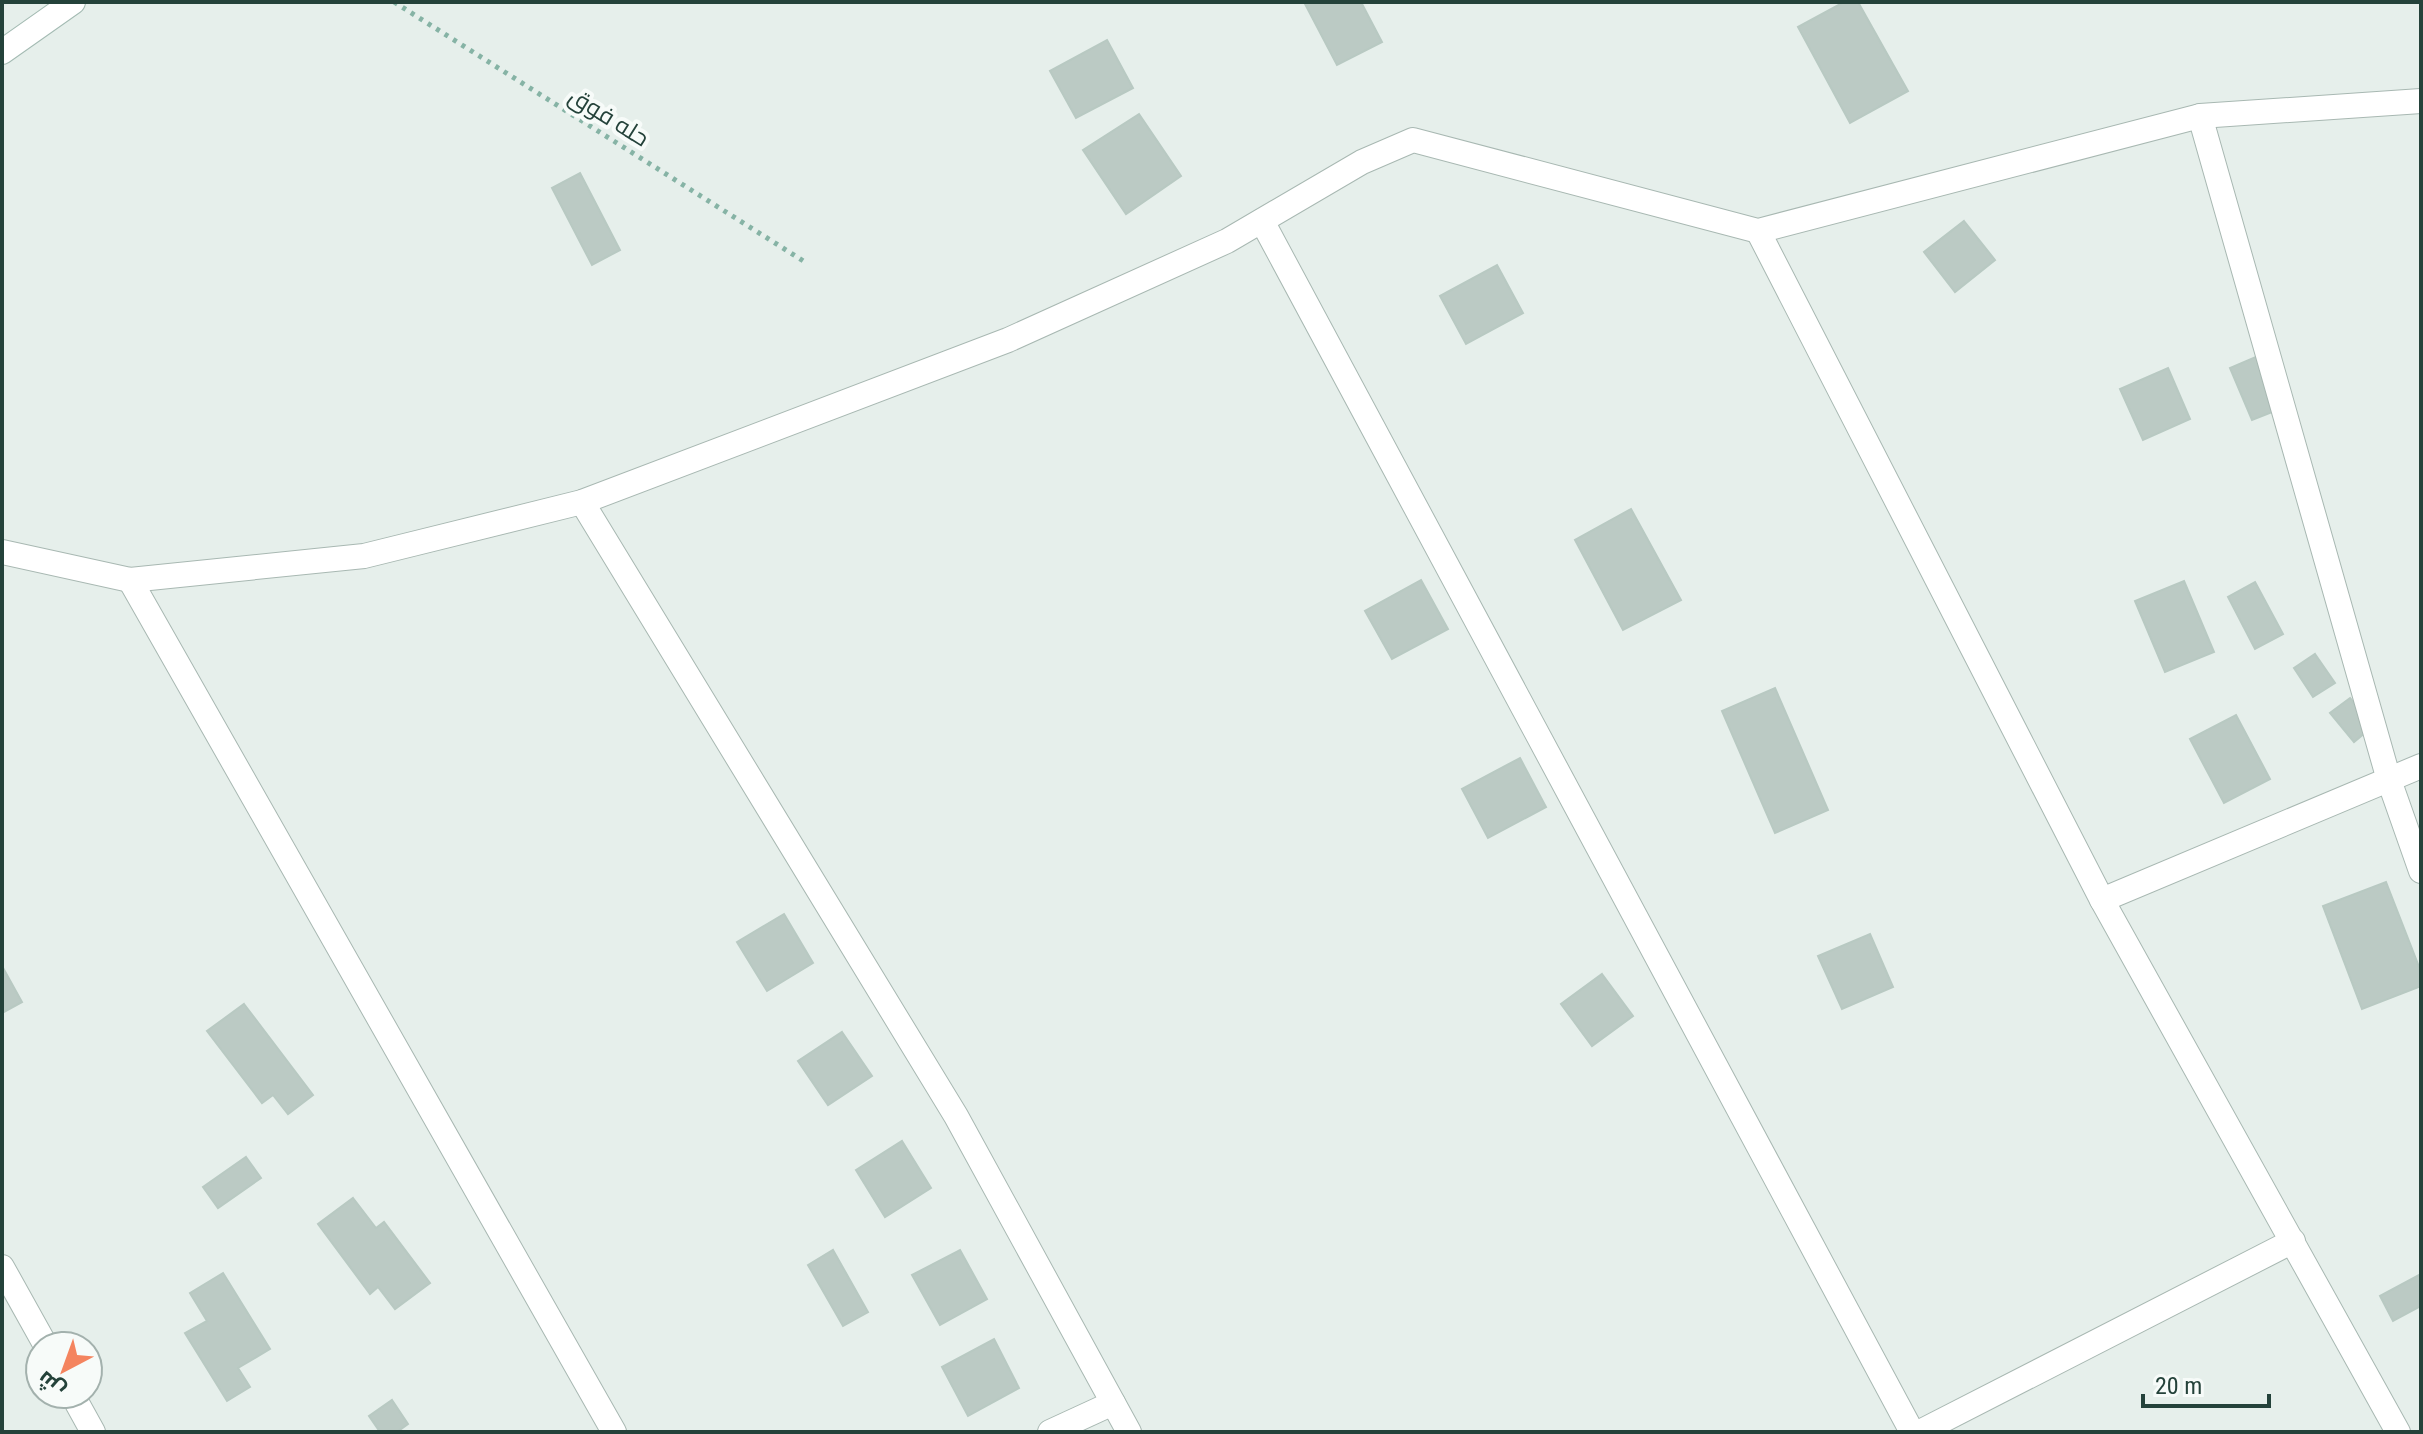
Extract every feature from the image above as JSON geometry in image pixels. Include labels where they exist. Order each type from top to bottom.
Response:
[{"type":"street","points":[[2,52],[73,2]]},
{"type":"street","points":[[2,552],[130,580],[364,556],[582,502],[1008,340],[1227,241],[1362,162],[1413,140],[1758,231],[2200,116],[2421,101]]},
{"type":"street","points":[[2200,116],[2389,780],[2421,871]]},
{"type":"street","points":[[1262,221],[1912,1432]]},
{"type":"street","points":[[1758,231],[2102,900],[2398,1432]]},
{"type":"street","points":[[582,502],[956,1116],[1129,1432]]},
{"type":"street","points":[[130,580],[614,1432]]},
{"type":"street","points":[[2102,900],[2421,766]]},
{"type":"street","points":[[1920,1432],[2293,1241]]},
{"type":"street","points":[[2,1267],[37,1330]]},
{"type":"street","points":[[1050,1432],[1113,1403]]},
{"type":"street","points":[[81,1410],[93,1432]]},
{"type":"path","name":"حله فوق","points":[[394,2],[805,262]]},
{"type":"building","points":[[1304,2],[1361,2],[1382,42],[1337,65]]},
{"type":"building","points":[[1844,2],[1858,2],[1908,91],[1850,123],[1798,27]]},
{"type":"building","points":[[1107,40],[1133,88],[1076,118],[1050,71]]},
{"type":"building","points":[[1139,114],[1181,176],[1126,214],[1083,150]]},
{"type":"building","points":[[580,173],[620,250],[592,265],[552,188]]},
{"type":"building","points":[[1964,221],[1995,260],[1955,292],[1924,252]]},
{"type":"building","points":[[1497,265],[1523,313],[1466,344],[1440,296]]},
{"type":"building","points":[[2258,356],[2280,409],[2252,420],[2230,368]]},
{"type":"building","points":[[2168,368],[2190,419],[2143,440],[2120,389]]},
{"type":"building","points":[[1631,509],[1681,600],[1623,630],[1575,540]]},
{"type":"building","points":[[1421,580],[1448,629],[1392,659],[1365,611]]},
{"type":"building","points":[[2184,581],[2214,652],[2165,672],[2135,601]]},
{"type":"building","points":[[2255,582],[2283,634],[2255,649],[2228,597]]},
{"type":"building","points":[[2315,654],[2335,683],[2313,697],[2294,668]]},
{"type":"building","points":[[1775,688],[1828,810],[1775,833],[1722,711]]},
{"type":"building","points":[[2350,698],[2373,726],[2354,742],[2330,713]]},
{"type":"building","points":[[2236,715],[2270,779],[2224,803],[2190,739]]},
{"type":"building","points":[[1520,758],[1546,807],[1488,838],[1462,789]]},
{"type":"building","points":[[2386,882],[2421,972],[2421,986],[2362,1009],[2323,906]]},
{"type":"building","points":[[784,914],[813,963],[767,991],[737,942]]},
{"type":"building","points":[[1870,934],[1893,987],[1842,1009],[1818,956]]},
{"type":"building","points":[[2,966],[22,1002],[2,1013]]},
{"type":"building","points":[[1602,974],[1633,1016],[1592,1046],[1561,1004]]},
{"type":"building","points":[[244,1004],[313,1095],[288,1114],[273,1095],[262,1103],[207,1031]]},
{"type":"building","points":[[842,1032],[872,1076],[828,1105],[798,1061]]},
{"type":"building","points":[[902,1141],[931,1188],[885,1217],[856,1170]]},
{"type":"building","points":[[246,1157],[261,1178],[218,1208],[203,1187]]},
{"type":"building","points":[[353,1198],[376,1228],[384,1222],[430,1283],[395,1309],[378,1287],[370,1294],[318,1224]]},
{"type":"building","points":[[833,1250],[868,1312],[843,1326],[808,1265]]},
{"type":"building","points":[[960,1250],[987,1299],[940,1325],[912,1275]]},
{"type":"building","points":[[223,1273],[270,1349],[238,1368],[250,1387],[227,1401],[185,1333],[207,1321],[190,1293]]},
{"type":"building","points":[[2421,1274],[2421,1306],[2393,1321],[2380,1296]]},
{"type":"building","points":[[994,1339],[1019,1388],[968,1416],[942,1367]]},
{"type":"building","points":[[392,1400],[408,1424],[397,1432],[380,1432],[369,1416]]}]
